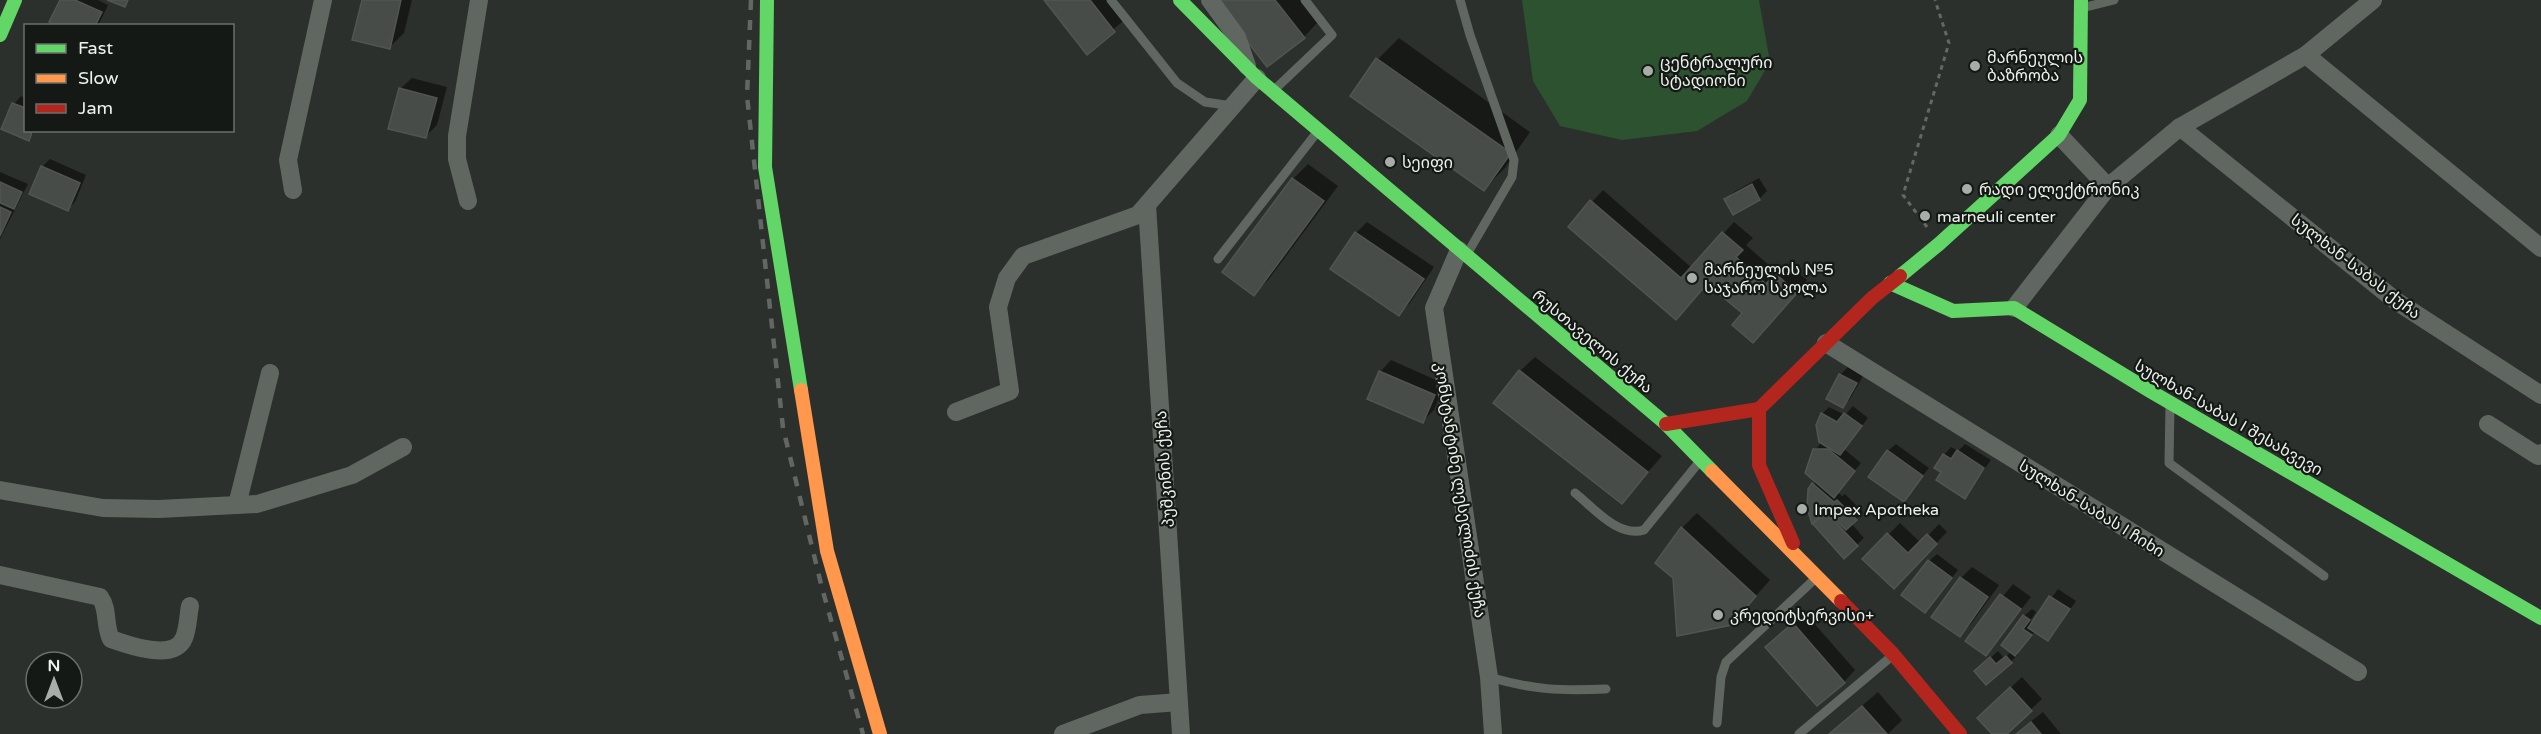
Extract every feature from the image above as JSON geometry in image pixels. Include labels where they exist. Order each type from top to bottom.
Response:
[{"type":"main road","points":[[0,35],[15,0]]},
{"type":"main road","points":[[767,0],[765,167],[827,551],[879,734]]},
{"type":"main road","name":"რუსთაველის ქუჩა","points":[[1180,0],[1252,73],[1666,424],[1819,576],[1893,654],[1960,734]]},
{"type":"main road","points":[[1666,424],[1759,408],[1890,283],[1939,244],[2059,135],[2080,100],[2081,4]]},
{"type":"main road","points":[[1890,283],[1953,311],[2014,308]]},
{"type":"main road","name":"სულხან-საბას I შესახვევი","points":[[2014,308],[2170,402],[2541,618]]},
{"type":"main road","points":[[1759,408],[1760,465],[1799,556]]},
{"type":"street","points":[[293,190],[288,160],[323,0]]},
{"type":"street","points":[[468,201],[457,159],[457,136],[479,0]]},
{"type":"street","points":[[956,411],[1010,391],[998,307],[1007,278],[1023,256],[1138,215],[1232,106],[1252,73],[1237,37],[1210,0]]},
{"type":"street","points":[[2014,308],[2108,187],[2180,127],[2306,55],[2373,0]]},
{"type":"street","points":[[2306,55],[2541,248]]},
{"type":"street","name":"სულხან-საბას ქუჩა","points":[[2180,127],[2396,301],[2541,395]]},
{"type":"street","points":[[2059,135],[2108,187]]},
{"type":"street","name":"პუშკინის ქუჩა","points":[[1147,205],[1181,734]]},
{"type":"street","name":"კონსტანტინე ლესელიძის ქუჩა","points":[[1462,253],[1434,308],[1489,677],[1493,734]]},
{"type":"street","name":"სულხან-საბას I ჩიხი","points":[[1826,344],[2358,672]]},
{"type":"street","points":[[237,505],[270,373]]},
{"type":"street","points":[[2488,423],[2538,456],[2541,453]]},
{"type":"street","points":[[0,490],[103,508],[159,509],[257,504],[352,475],[403,447]]},
{"type":"street","points":[[0,575],[100,597],[106,604],[107,632],[111,639],[160,651],[179,646],[184,638],[190,606]]},
{"type":"street","points":[[1063,734],[1140,705],[1179,702]]},
{"type":"lane","points":[[1111,0],[1177,83],[1205,102],[1232,106]]},
{"type":"lane","points":[[1273,91],[1332,35],[1305,0]]},
{"type":"lane","points":[[1460,0],[1514,160],[1512,177],[1462,253]]},
{"type":"lane","points":[[2081,4],[2114,0]]},
{"type":"lane","points":[[1218,259],[1319,131]]},
{"type":"lane","points":[[2170,402],[2169,463],[2324,576]]},
{"type":"lane","points":[[1575,493],[1623,531],[1634,533],[1644,530],[1702,458]]},
{"type":"lane","points":[[1717,723],[1721,677],[1726,662],[1819,576]]},
{"type":"lane","points":[[1799,734],[1893,654]]},
{"type":"lane","points":[[1489,677],[1531,688],[1561,691],[1606,689]]},
{"type":"path","points":[[1935,0],[1949,43],[1903,195],[1939,244]]},
{"type":"green space","name":"ცენტრალური სტადიონი","points":[[1522,0],[1759,0],[1770,62],[1747,101],[1697,131],[1622,140],[1560,126],[1533,81]]},
{"type":"building","points":[[60,0],[75,0],[102,12],[96,24],[53,24],[49,22]]},
{"type":"building","points":[[107,0],[128,0],[125,7]]},
{"type":"building","points":[[362,0],[401,0],[390,49],[352,40]]},
{"type":"building","points":[[1044,0],[1090,0],[1115,32],[1087,55]]},
{"type":"building","points":[[1215,0],[1275,0],[1305,38],[1267,67]]},
{"type":"building","points":[[1376,58],[1511,153],[1484,191],[1350,96]]},
{"type":"building","points":[[399,88],[437,98],[426,138],[388,129]]},
{"type":"building","points":[[12,103],[24,107],[24,132],[32,132],[29,141],[1,129]]},
{"type":"building","points":[[41,166],[80,183],[68,211],[29,194]]},
{"type":"building","points":[[1292,178],[1324,201],[1254,296],[1222,272]]},
{"type":"building","points":[[0,182],[22,192],[14,209],[0,203]]},
{"type":"building","points":[[1752,184],[1760,200],[1733,215],[1724,199]]},
{"type":"building","points":[[1590,200],[1681,278],[1722,232],[1743,250],[1736,257],[1766,284],[1775,273],[1797,293],[1753,343],[1732,325],[1742,313],[1707,284],[1676,320],[1568,227]]},
{"type":"building","points":[[0,207],[11,212],[0,236]]},
{"type":"building","points":[[1355,232],[1424,279],[1399,316],[1330,269]]},
{"type":"building","points":[[1519,370],[1648,472],[1622,504],[1493,403]]},
{"type":"building","points":[[1379,371],[1435,395],[1423,423],[1367,399]]},
{"type":"building","points":[[1839,374],[1857,383],[1843,408],[1826,399]]},
{"type":"building","points":[[1821,413],[1837,422],[1844,413],[1862,426],[1840,455],[1819,442],[1816,425]]},
{"type":"building","points":[[1813,449],[1828,449],[1855,471],[1834,498],[1805,473]]},
{"type":"building","points":[[1887,450],[1923,476],[1904,502],[1868,477]]},
{"type":"building","points":[[1957,450],[1984,468],[1965,499],[1936,480],[1941,472],[1934,468],[1943,454],[1951,459]]},
{"type":"building","points":[[1812,483],[1834,502],[1837,500],[1857,520],[1846,530],[1826,511],[1812,524],[1807,508],[1808,489]]},
{"type":"building","points":[[1826,512],[1858,546],[1844,559],[1813,524]]},
{"type":"building","points":[[1681,527],[1756,596],[1732,625],[1677,636],[1673,578],[1655,563]]},
{"type":"building","points":[[1887,533],[1908,553],[1927,534],[1937,544],[1894,589],[1862,559]]},
{"type":"building","points":[[1928,560],[1952,578],[1925,613],[1901,595]]},
{"type":"building","points":[[1960,577],[1988,597],[1960,637],[1931,617]]},
{"type":"building","points":[[2000,594],[2021,609],[1986,656],[1965,641]]},
{"type":"building","points":[[2049,596],[2070,609],[2048,641],[2028,628]]},
{"type":"building","points":[[2023,615],[2030,620],[2023,629],[2032,635],[2015,656],[2001,645]]},
{"type":"building","points":[[1793,623],[1845,683],[1817,706],[1765,647]]},
{"type":"building","points":[[2006,656],[2012,663],[1986,685],[1974,671],[1990,657],[1996,664]]},
{"type":"building","points":[[2010,687],[2032,711],[2007,734],[1992,734],[1977,718]]},
{"type":"building","points":[[1862,706],[1887,734],[1829,734]]},
{"type":"building","points":[[2031,722],[2041,734],[2016,734]]},
{"type":"railway","points":[[751,0],[747,96],[783,428],[822,588],[863,734]]},
{"type":"traffic: fast","points":[[0,35],[15,0]]},
{"type":"traffic: fast","points":[[767,0],[765,167],[801,390]]},
{"type":"traffic: fast","points":[[1180,0],[1257,78],[1666,424],[1712,471]]},
{"type":"traffic: fast","points":[[1900,276],[1939,244],[2059,135],[2080,100],[2081,0]]},
{"type":"traffic: fast","points":[[1890,283],[1953,311],[2014,308],[2150,391],[2541,618]]},
{"type":"traffic: slow","points":[[801,390],[827,551],[880,734]]},
{"type":"traffic: slow","points":[[1712,471],[1841,601]]},
{"type":"traffic: jam","points":[[1666,424],[1759,409],[1872,298],[1900,276]]},
{"type":"traffic: jam","points":[[1759,409],[1759,465],[1793,543]]},
{"type":"traffic: jam","points":[[1841,601],[1893,654],[1960,734]]},
{"type":"place","name":"მარნეულის ბაზრობა","points":[[1975,66]]},
{"type":"place","name":"ცენტრალური სტადიონი","points":[[1648,71]]},
{"type":"place","name":"სეიფი","points":[[1390,162]]},
{"type":"place","name":"რადი ელექტრონიკ","points":[[1967,189]]},
{"type":"place","name":"marneuli center","points":[[1925,216]]},
{"type":"place","name":"მარნეულის №5 საჯარო სკოლა","points":[[1692,278]]},
{"type":"place","name":"Impex Apotheka","points":[[1802,509]]},
{"type":"place","name":"კრედიტსერვისი+","points":[[1718,615]]}]
